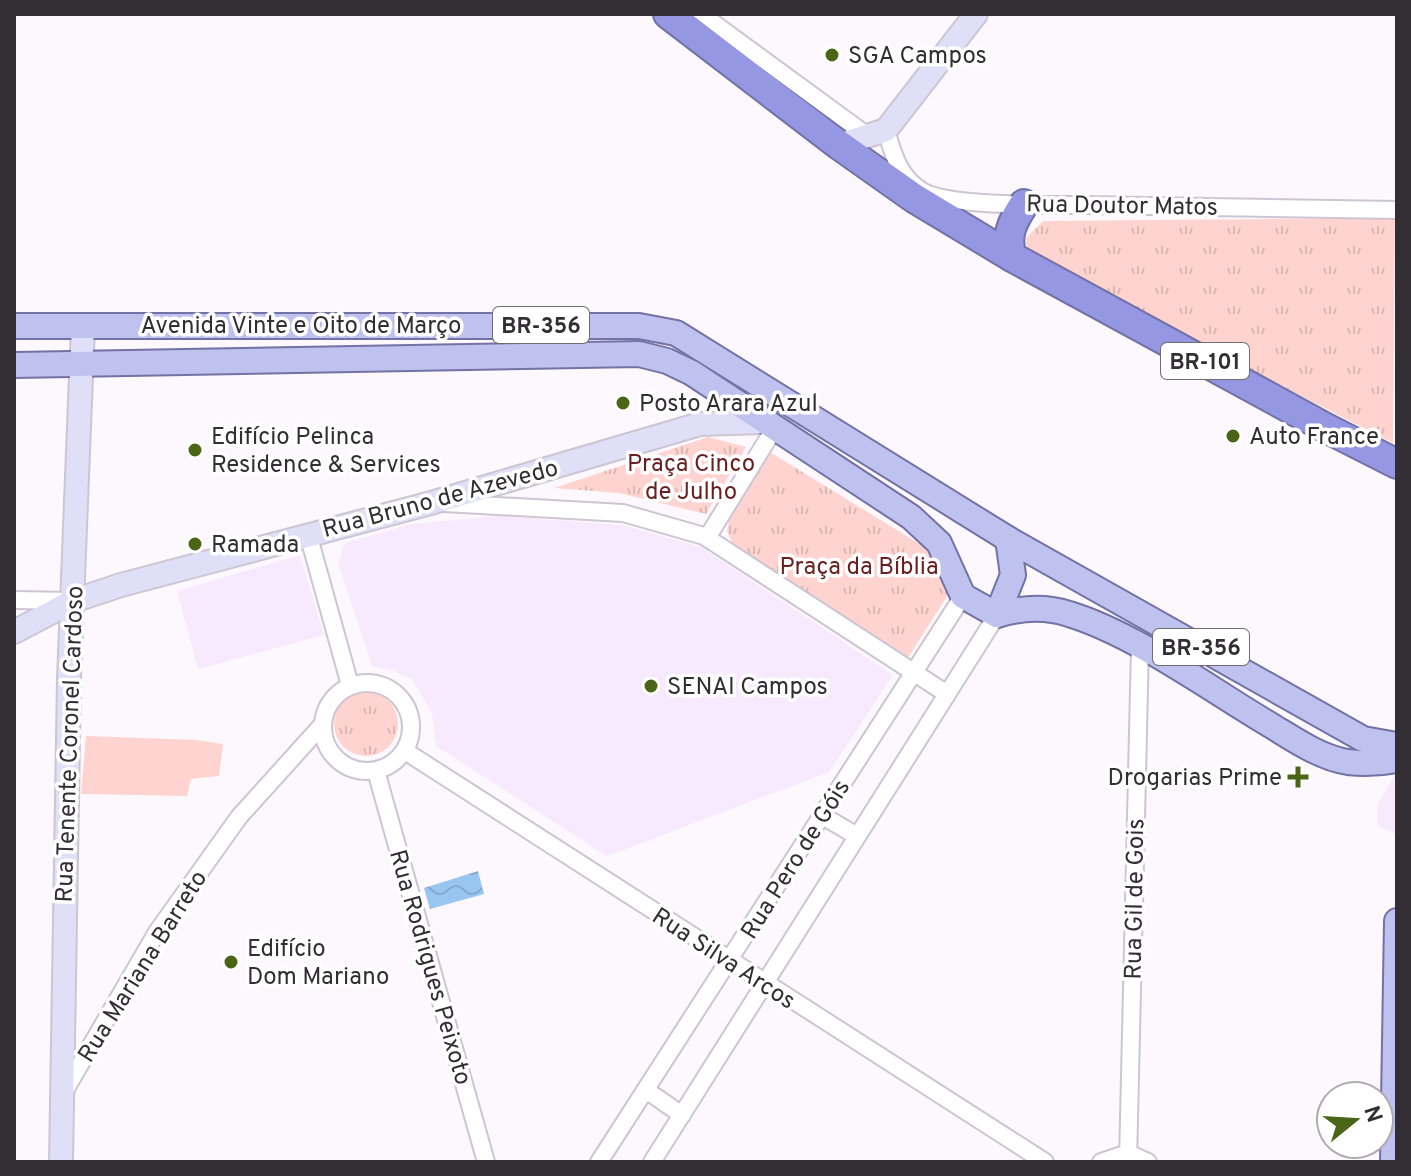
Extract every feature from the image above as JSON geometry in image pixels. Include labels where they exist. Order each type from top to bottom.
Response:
[{"type":"highway","name":"BR-101","points":[[668,14],[839,145],[914,198],[1012,257],[1397,464]]},
{"type":"highway","points":[[1012,257],[1008,245],[1011,228],[1024,204]]},
{"type":"main road","points":[[839,145],[877,133],[976,14]]},
{"type":"main road","points":[[554,356],[551,343],[556,333],[608,325]]},
{"type":"main road","name":"Avenida Vinte e Oito de Março","points":[[14,326],[608,325],[639,326],[676,333],[1008,539]]},
{"type":"main road","name":"Rua Tenente Coronel Cardoso","points":[[61,1162],[67,718],[83,326]]},
{"type":"main road","name":"Avenida Vinte e Oito de Março","points":[[14,365],[653,356],[692,373],[911,517],[939,543],[963,596]]},
{"type":"main road","name":"Rua Bruno de Azevedo","points":[[14,632],[73,601],[121,585],[431,503],[700,424],[769,425]]},
{"type":"main road","points":[[963,596],[997,615],[1013,575],[1008,539]]},
{"type":"main road","name":"BR-356","points":[[1008,539],[1363,739],[1397,745]]},
{"type":"main road","name":"BR-356","points":[[997,615],[1019,609],[1067,613],[1140,646],[1307,747],[1346,762],[1373,764],[1397,760]]},
{"type":"main road","points":[[1393,1162],[1397,921]]},
{"type":"street","points":[[701,14],[877,133]]},
{"type":"street","name":"Rua Doutor Matos","points":[[877,133],[905,178],[923,192],[942,198],[1024,204],[1397,210]]},
{"type":"street","points":[[707,538],[769,425]]},
{"type":"street","points":[[431,503],[623,513],[707,538],[947,694]]},
{"type":"street","points":[[308,534],[350,685]]},
{"type":"street","name":"Rua Pero de Góis","points":[[599,1162],[731,962],[821,815],[963,596]]},
{"type":"street","points":[[14,600],[73,601]]},
{"type":"street","name":"Rua Pero de Góis","points":[[652,1162],[997,615]]},
{"type":"street","name":"Rua Gil de Gois","points":[[1128,1157],[1140,646]]},
{"type":"street","points":[[369,681],[387,686],[402,698],[410,715],[411,734],[405,751],[392,764],[376,771],[355,770],[338,761],[326,745],[322,725],[326,708],[335,694],[350,685],[369,681]]},
{"type":"street","name":"Rua Mariana Barreto","points":[[60,1099],[157,932],[239,817],[322,725]]},
{"type":"street","name":"Rua Silva Arcos","points":[[405,751],[1045,1162]]},
{"type":"street","name":"Rua Rodrigues Peixoto","points":[[376,771],[486,1162]]},
{"type":"street","points":[[821,815],[857,836]]},
{"type":"street","points":[[646,1090],[682,1115]]},
{"type":"street","points":[[1101,1162],[1128,1157],[1148,1162]]},
{"type":"shaded area","name":"SENAI Campos","points":[[498,516],[622,525],[701,547],[893,675],[829,772],[607,856],[436,746],[432,713],[412,679],[372,666],[338,563],[345,543],[411,524]]},
{"type":"shaded area","points":[[300,555],[324,635],[198,669],[177,591]]},
{"type":"shaded area","points":[[1397,771],[1397,834],[1377,826],[1377,806]]},
{"type":"green space","points":[[1395,218],[1393,443],[1028,257],[1026,238],[1043,221]]},
{"type":"green space","name":"Praça Cinco de Julho","points":[[708,437],[746,447],[706,514],[619,493],[554,488]]},
{"type":"green space","name":"Praça da Bíblia","points":[[768,451],[923,546],[941,570],[948,595],[907,659],[733,545],[727,531],[730,516]]},
{"type":"green space","points":[[366,692],[389,701],[398,724],[389,747],[366,756],[343,747],[334,724],[343,701]]},
{"type":"green space","points":[[86,736],[197,740],[223,744],[219,776],[191,779],[187,796],[81,794]]},
{"type":"water","points":[[478,871],[484,894],[430,909],[424,888]]},
{"type":"place","name":"SGA Campos","points":[[832,55]]},
{"type":"place","name":"Posto Arara Azul","points":[[623,403]]},
{"type":"place","name":"Auto France","points":[[1233,436]]},
{"type":"place","name":"Edifício Pelinca Residence & Services","points":[[195,450]]},
{"type":"place","name":"Ramada","points":[[195,544]]},
{"type":"place","name":"SENAI Campos","points":[[651,686]]},
{"type":"place","name":"Drogarias Prime","points":[[1298,777]]},
{"type":"place","name":"Edifício Dom Mariano","points":[[231,962]]}]
